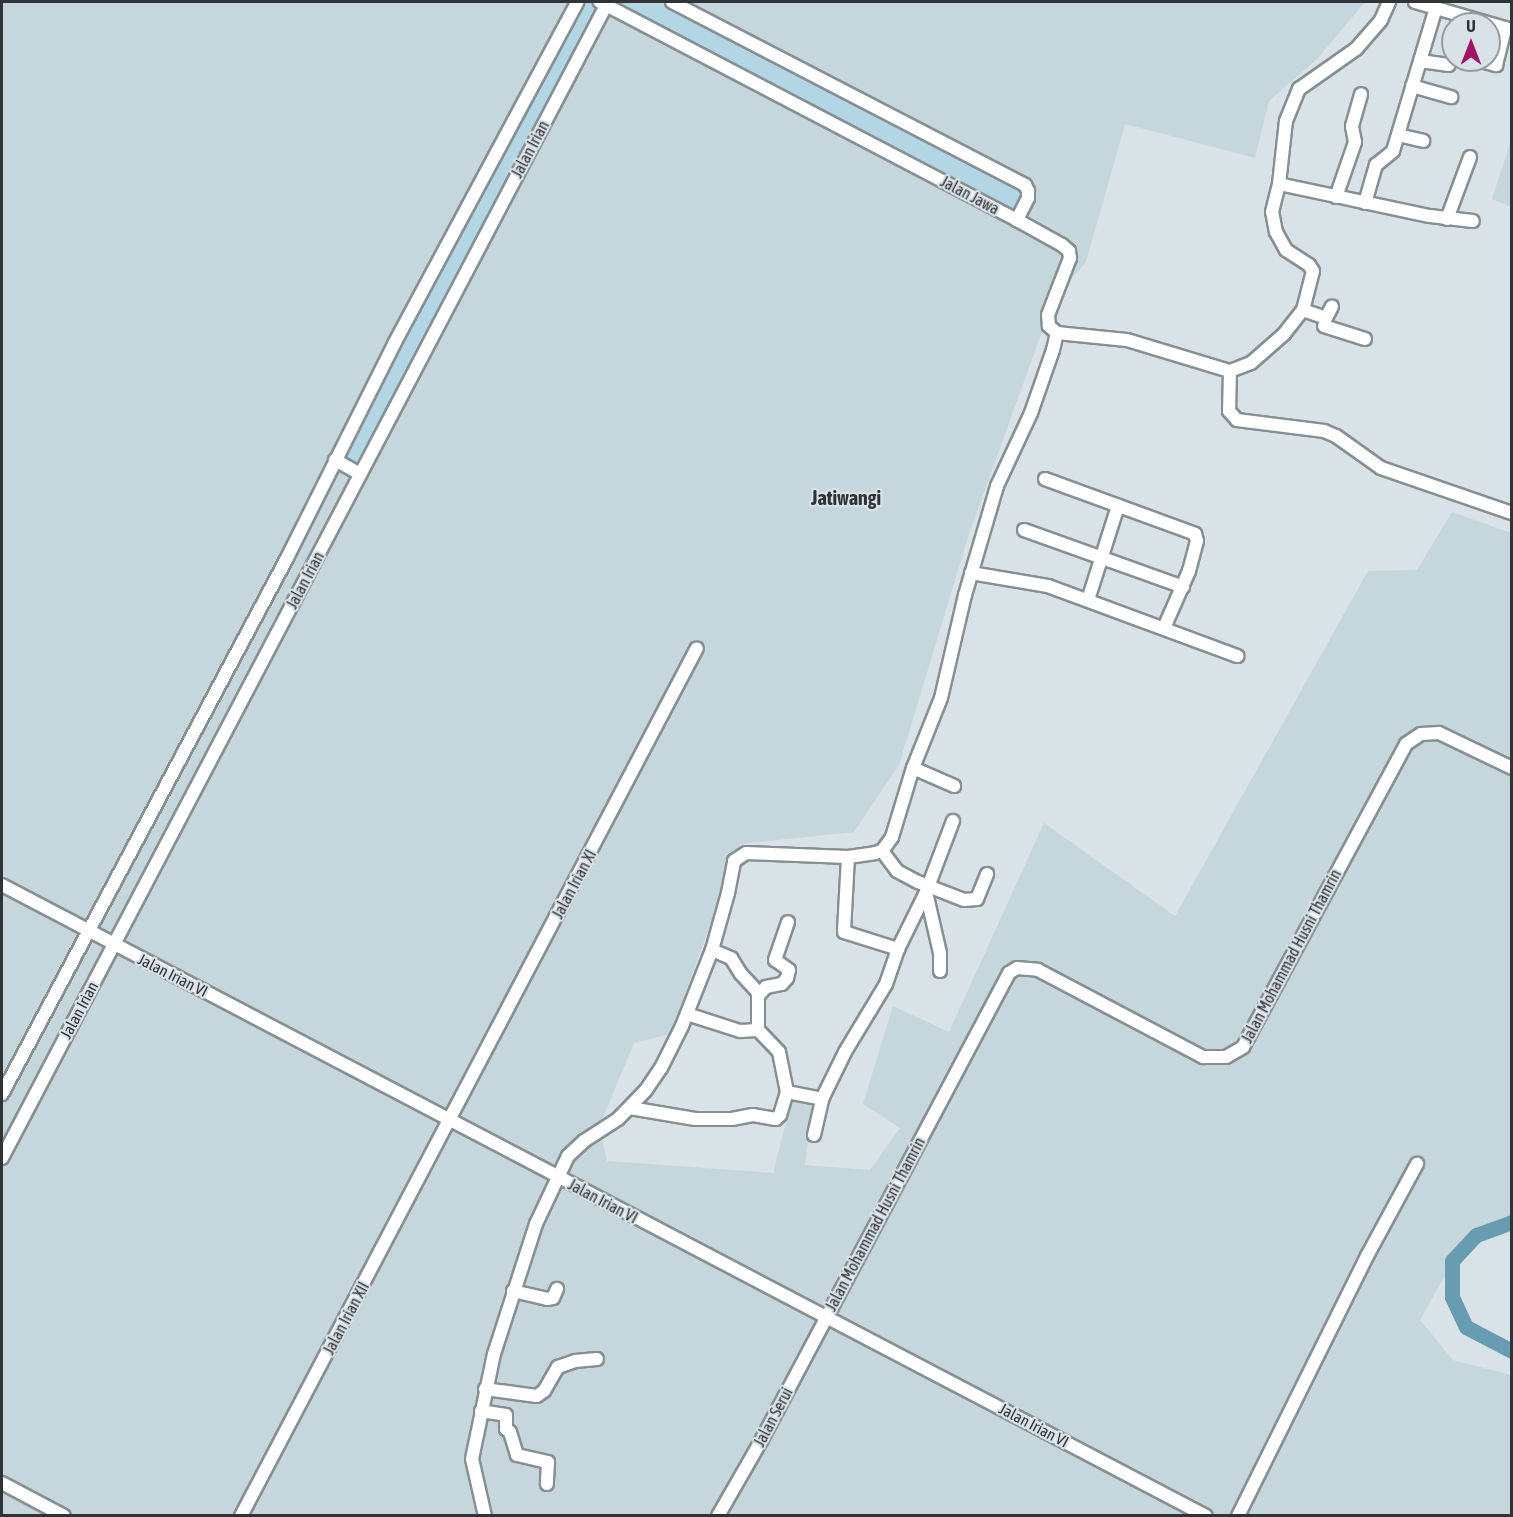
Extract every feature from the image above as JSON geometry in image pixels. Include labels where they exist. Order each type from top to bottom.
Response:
[{"type":"street","name":"Jalan Irian","points":[[2,1094],[577,2]]},
{"type":"street","name":"Jalan Irian","points":[[2,1158],[605,2]]},
{"type":"street","name":"Jalan Jawa","points":[[605,2],[1017,220],[1028,198],[1025,185],[672,2]]},
{"type":"street","points":[[1017,220],[1069,251],[1068,269],[1048,315],[1049,326],[1057,333],[1127,340],[1230,371],[1251,363],[1284,334],[1303,310],[1313,271],[1309,265],[1286,250],[1276,232],[1272,212],[1279,184],[1286,121],[1293,99],[1308,81],[1338,64],[1372,33],[1389,2]]},
{"type":"street","points":[[1415,2],[1508,29],[1501,50]]},
{"type":"street","points":[[1365,203],[1376,165],[1393,151],[1436,8]]},
{"type":"street","points":[[1420,61],[1441,64]]},
{"type":"street","points":[[1412,86],[1451,97]]},
{"type":"street","points":[[1336,197],[1355,142],[1352,126],[1361,94]]},
{"type":"street","points":[[1398,135],[1423,141]]},
{"type":"street","points":[[1447,219],[1470,157]]},
{"type":"street","points":[[1279,184],[1447,219],[1473,221]]},
{"type":"street","points":[[1324,326],[1332,306]]},
{"type":"street","points":[[1303,310],[1324,326],[1365,339]]},
{"type":"street","points":[[485,1515],[472,1464],[485,1389],[513,1291],[536,1224],[556,1176],[572,1151],[601,1132],[630,1108],[661,1068],[687,1014],[712,950],[728,893],[732,869],[738,856],[746,852],[848,857],[882,850],[892,837],[913,768],[940,698],[971,573],[997,486],[1031,413],[1057,333]]},
{"type":"street","points":[[1230,371],[1228,411],[1237,420],[1324,431],[1336,436],[1381,468],[1512,513]]},
{"type":"street","points":[[335,460],[360,474]]},
{"type":"street","points":[[1045,479],[1195,534],[1197,541],[1183,587],[1164,628]]},
{"type":"street","points":[[1088,600],[1119,506]]},
{"type":"street","points":[[1024,530],[1183,587]]},
{"type":"street","points":[[971,573],[1048,586],[1237,656]]},
{"type":"street","name":"Jalan Irian XI","points":[[451,1120],[697,648]]},
{"type":"street","name":"Jalan Mohammad Husni Thamrin","points":[[826,1317],[1003,979],[1009,973],[1017,968],[1038,970],[1203,1057],[1226,1057],[1243,1047],[1406,744],[1421,734],[1439,733],[1512,768]]},
{"type":"street","points":[[913,768],[954,786]]},
{"type":"street","points":[[814,1135],[822,1099],[845,1052],[878,1000],[898,949],[927,889],[953,821]]},
{"type":"street","points":[[882,850],[897,870],[927,889],[964,900],[973,901],[977,898],[987,874]]},
{"type":"street","points":[[848,857],[843,932],[898,949]]},
{"type":"street","name":"Jalan Irian VI","points":[[2,885],[1206,1515]]},
{"type":"street","points":[[927,889],[940,953],[940,971]]},
{"type":"street","points":[[758,996],[766,987],[782,984],[787,978],[789,970],[775,960],[788,922]]},
{"type":"street","points":[[630,1108],[695,1119],[732,1119],[753,1115],[776,1119],[780,1115],[787,1092],[779,1052],[758,1030],[758,996],[731,958],[712,950]]},
{"type":"street","points":[[687,1014],[740,1031],[758,1030]]},
{"type":"street","points":[[787,1092],[822,1099]]},
{"type":"street","name":"Jalan Irian XII","points":[[241,1515],[451,1120]]},
{"type":"street","points":[[1238,1515],[1366,1256],[1417,1164]]},
{"type":"street","points":[[513,1291],[548,1299],[553,1298],[557,1289]]},
{"type":"street","name":"Jalan Serui","points":[[718,1515],[826,1317]]},
{"type":"street","points":[[485,1389],[537,1396],[544,1391],[558,1367],[575,1361],[597,1359]]},
{"type":"street","points":[[481,1411],[506,1415],[506,1429],[517,1455],[548,1462],[547,1484]]},
{"type":"street","points":[[2,1482],[64,1515]]},
{"type":"shaded area","points":[[2,2],[1365,2],[1318,58],[1269,101],[1255,158],[1125,124],[1086,262],[1053,301],[969,534],[899,765],[854,832],[740,844],[670,1034],[634,1043],[599,1127],[607,1161],[773,1173],[794,1092],[813,1097],[805,1165],[870,1170],[900,1128],[863,1104],[893,1006],[949,1032],[1044,823],[1175,916],[1368,571],[1417,570],[1452,512],[1511,533],[1511,1216],[1468,1234],[1420,1320],[1453,1360],[1511,1375],[1511,1515],[2,1516]]},
{"type":"shaded area","points":[[577,2],[672,2],[1025,185],[1017,220],[606,5],[360,474],[335,460]]},
{"type":"shaded area","points":[[1511,140],[1511,207],[1492,199]]},
{"type":"waterway","points":[[1512,1222],[1476,1235],[1452,1261],[1452,1297],[1466,1327],[1512,1351]]},
{"type":"district","name":"Jatiwangi","points":[[846,497]]}]
